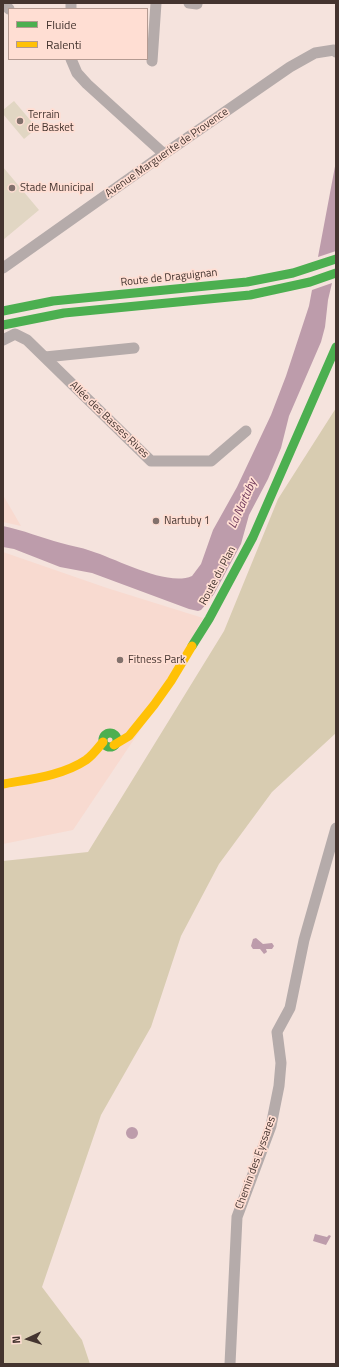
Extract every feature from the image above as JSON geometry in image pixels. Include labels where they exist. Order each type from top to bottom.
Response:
[{"type":"street","points":[[152,61],[156,3]]},
{"type":"street","points":[[189,3],[197,3]]},
{"type":"street","name":"Avenue Marguerite de Provence","points":[[3,268],[290,67],[315,53],[335,49]]},
{"type":"street","points":[[71,60],[77,73],[87,84],[164,154]]},
{"type":"street","name":"Route de Draguignan","points":[[3,311],[53,301],[247,282],[293,273],[336,259]]},
{"type":"street","points":[[3,325],[64,313],[250,295],[310,282],[335,274]]},
{"type":"street","name":"Allée des Basses Rives","points":[[3,340],[15,334],[27,340],[151,461],[211,461],[246,430]]},
{"type":"street","name":"Route du Plan","points":[[3,784],[65,769],[86,760],[104,755],[129,736],[142,720],[171,681],[205,626],[252,537],[336,347]]},
{"type":"street","points":[[45,357],[134,348]]},
{"type":"street","name":"Route du Plan","points":[[114,733],[125,730],[142,720]]},
{"type":"street","points":[[110,732],[114,733],[117,739],[114,746],[107,747],[103,742],[105,734],[110,732]]},
{"type":"street","name":"Route du Plan","points":[[86,760],[103,742]]},
{"type":"street","name":"Chemin des Eyssares","points":[[230,1364],[237,1217],[271,1126],[279,1086],[281,1063],[277,1032],[290,1008],[304,940],[336,828]]},
{"type":"shaded area","name":"Terrain de Basket","points":[[14,101],[37,128],[24,139],[3,114],[3,110]]},
{"type":"shaded area","name":"Stade Municipal","points":[[3,167],[39,210],[3,240]]},
{"type":"shaded area","points":[[336,408],[336,733],[272,792],[219,864],[181,936],[151,1027],[101,1115],[42,1287],[82,1340],[90,1364],[3,1364],[3,861],[88,852],[224,631],[278,499]]},
{"type":"shaded area","points":[[3,495],[21,526],[3,522]]},
{"type":"shaded area","points":[[3,552],[107,588],[203,618],[143,726],[73,830],[3,844]]},
{"type":"water","points":[[336,161],[336,251],[318,257]]},
{"type":"water","name":"La Nartuby","points":[[332,283],[321,342],[289,416],[281,448],[268,479],[249,515],[241,544],[214,594],[201,610],[198,611],[189,609],[92,573],[60,567],[14,549],[3,547],[3,526],[87,550],[156,575],[169,578],[192,576],[201,564],[213,530],[237,487],[271,415],[286,376],[309,306],[312,290]]},
{"type":"water","points":[[256,938],[263,944],[272,943],[274,946],[272,949],[266,949],[267,952],[264,954],[260,949],[253,949],[251,946],[253,939]]},
{"type":"water","points":[[130,1127],[134,1127],[138,1133],[134,1139],[130,1139],[126,1135],[126,1131]]},
{"type":"water","points":[[315,1234],[327,1237],[329,1235],[331,1236],[326,1245],[313,1241]]},
{"type":"traffic: fast","points":[[3,311],[53,301],[247,282],[293,273],[336,259]]},
{"type":"traffic: fast","points":[[3,325],[64,313],[250,295],[310,282],[336,273]]},
{"type":"traffic: fast","points":[[192,646],[209,619],[253,537],[336,347]]},
{"type":"traffic: fast","points":[[107,733],[113,733],[117,737],[117,740],[117,743],[113,747],[107,747],[103,743],[103,737],[107,733]]},
{"type":"traffic: slow","points":[[114,745],[129,736],[154,705],[171,681],[192,646]]},
{"type":"traffic: slow","points":[[3,784],[46,776],[67,770],[86,760],[103,742]]},
{"type":"place","name":"Terrain de Basket","points":[[20,121]]},
{"type":"place","name":"Stade Municipal","points":[[12,188]]},
{"type":"place","name":"Nartuby 1","points":[[156,521]]},
{"type":"place","name":"Fitness Park","points":[[120,660]]}]
